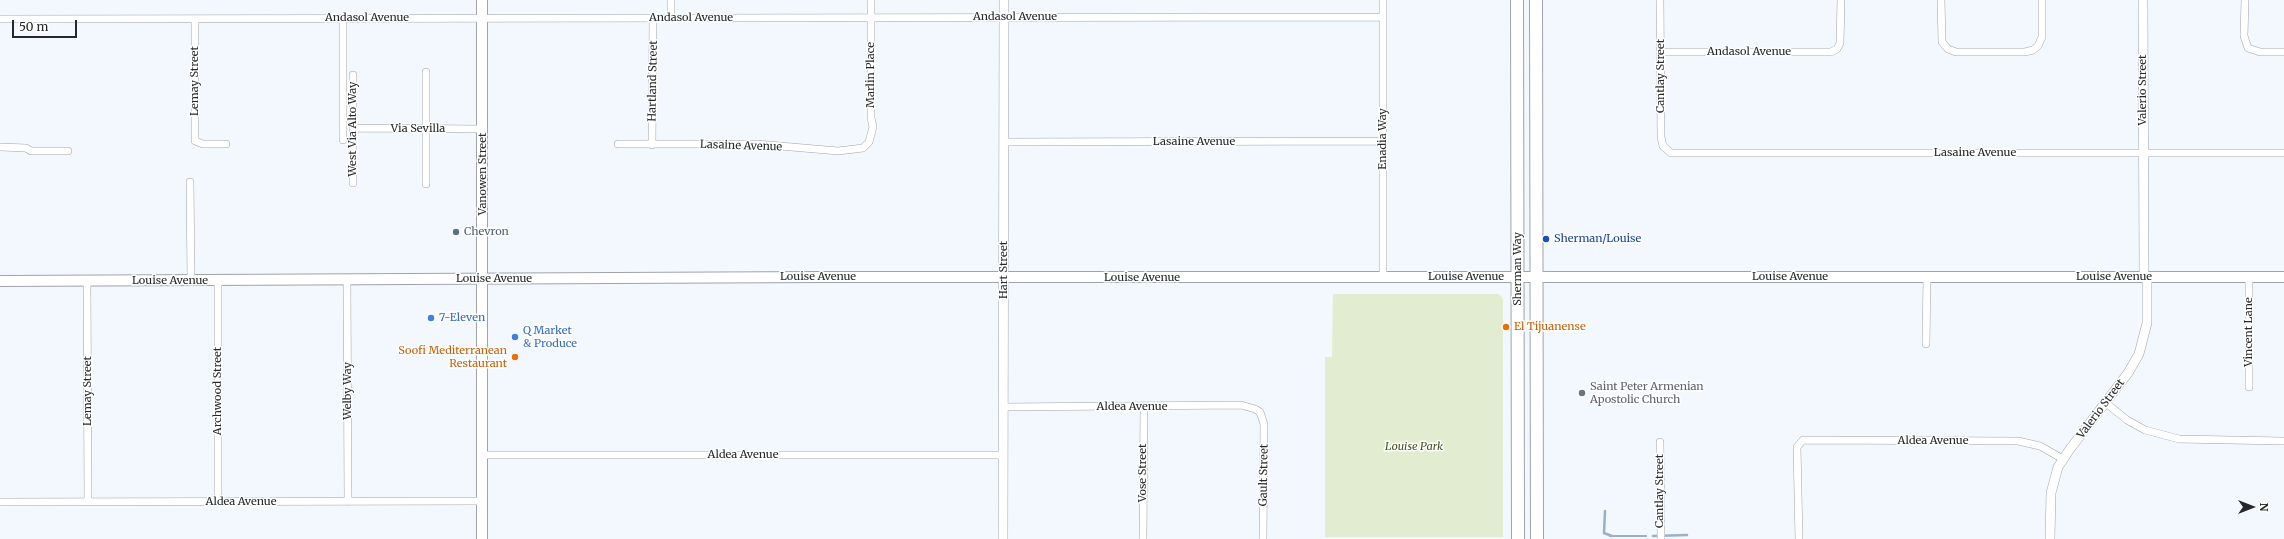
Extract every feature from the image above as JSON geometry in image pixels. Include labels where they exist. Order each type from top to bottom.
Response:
[{"type":"main road","name":"Vanowen Street","points":[[482,0],[482,539]]},
{"type":"main road","name":"Sherman Way","points":[[1517,0],[1518,539]]},
{"type":"main road","name":"Sherman Way","points":[[1536,0],[1537,539]]},
{"type":"main road","name":"Louise Avenue","points":[[0,281],[1004,277],[2284,277]]},
{"type":"street","points":[[671,0],[671,18]]},
{"type":"street","name":"Marlin Place","points":[[863,148],[869,142],[873,126],[871,118],[871,0]]},
{"type":"street","name":"Hart Street","points":[[1003,539],[1004,0]]},
{"type":"street","name":"Enadia Way","points":[[1383,0],[1383,278]]},
{"type":"street","name":"Cantlay Street","points":[[1660,0],[1660,137],[1666,150]]},
{"type":"street","name":"Andasol Avenue","points":[[1661,52],[1825,52],[1837,50],[1841,39],[1841,0]]},
{"type":"street","points":[[1941,0],[1941,38],[1944,45],[1950,51],[2025,52],[2036,48],[2042,37],[2042,0]]},
{"type":"street","name":"Valerio Street","points":[[2050,539],[2051,493],[2055,476],[2063,459],[2132,367],[2142,346],[2147,323],[2143,0]]},
{"type":"street","points":[[2245,0],[2244,36],[2248,48],[2260,52],[2284,52]]},
{"type":"street","name":"Andasol Avenue","points":[[0,19],[1383,17]]},
{"type":"street","points":[[343,18],[343,140]]},
{"type":"street","name":"Hartland Street","points":[[652,145],[654,18]]},
{"type":"street","name":"Lemay Street","points":[[195,19],[194,138],[198,143],[226,144]]},
{"type":"street","points":[[426,72],[426,184]]},
{"type":"street","name":"West Via Alto Way","points":[[353,75],[353,183]]},
{"type":"street","name":"Via Sevilla","points":[[353,128],[482,129]]},
{"type":"street","name":"Lasaine Avenue","points":[[1004,142],[1383,141]]},
{"type":"street","name":"Lasaine Avenue","points":[[618,144],[757,144],[838,151],[863,148]]},
{"type":"street","points":[[0,147],[26,148],[31,151],[68,152]]},
{"type":"street","name":"Lasaine Avenue","points":[[1666,150],[1674,154],[2284,153]]},
{"type":"street","points":[[190,182],[191,280]]},
{"type":"street","points":[[1926,344],[1927,277]]},
{"type":"street","name":"Vincent Lane","points":[[2249,277],[2249,387]]},
{"type":"street","name":"Archwood Street","points":[[218,280],[218,502]]},
{"type":"street","name":"Welby Way","points":[[347,280],[348,502]]},
{"type":"street","name":"Lemay Street","points":[[87,281],[88,502]]},
{"type":"street","points":[[2106,403],[2127,420],[2145,430],[2179,440],[2283,441]]},
{"type":"street","name":"Aldea Avenue","points":[[1004,407],[1144,408],[1241,405],[1260,412]]},
{"type":"street","name":"Vose Street","points":[[1143,539],[1144,408]]},
{"type":"street","name":"Gault Street","points":[[1260,412],[1264,424],[1263,539]]},
{"type":"street","name":"Aldea Avenue","points":[[1799,539],[1797,448],[1800,441],[1807,439],[1820,441],[2018,441],[2040,446],[2063,459]]},
{"type":"street","name":"Cantlay Street","points":[[1660,442],[1661,539]]},
{"type":"street","name":"Aldea Avenue","points":[[482,455],[1003,455]]},
{"type":"street","name":"Aldea Avenue","points":[[0,502],[482,501]]},
{"type":"green space","name":"Louise Park","points":[[1333,294],[1498,294],[1502,297],[1503,537],[1325,537],[1325,357],[1332,357]]},
{"type":"water","points":[[1609,535],[1647,535],[1647,537],[1609,537]]},
{"type":"waterway","points":[[1605,511],[1604,533],[1612,536]]},
{"type":"waterway","points":[[1653,536],[1687,535]]},
{"type":"place","name":"Chevron","points":[[456,232]]},
{"type":"place","name":"Sherman/Louise","points":[[1546,239]]},
{"type":"place","name":"7-Eleven","points":[[431,318]]},
{"type":"place","name":"El Tijuanense","points":[[1506,327]]},
{"type":"place","name":"Q Market & Produce","points":[[515,337]]},
{"type":"place","name":"Soofi Mediterranean Restaurant","points":[[515,357]]},
{"type":"place","name":"Saint Peter Armenian Apostolic Church","points":[[1582,393]]}]
